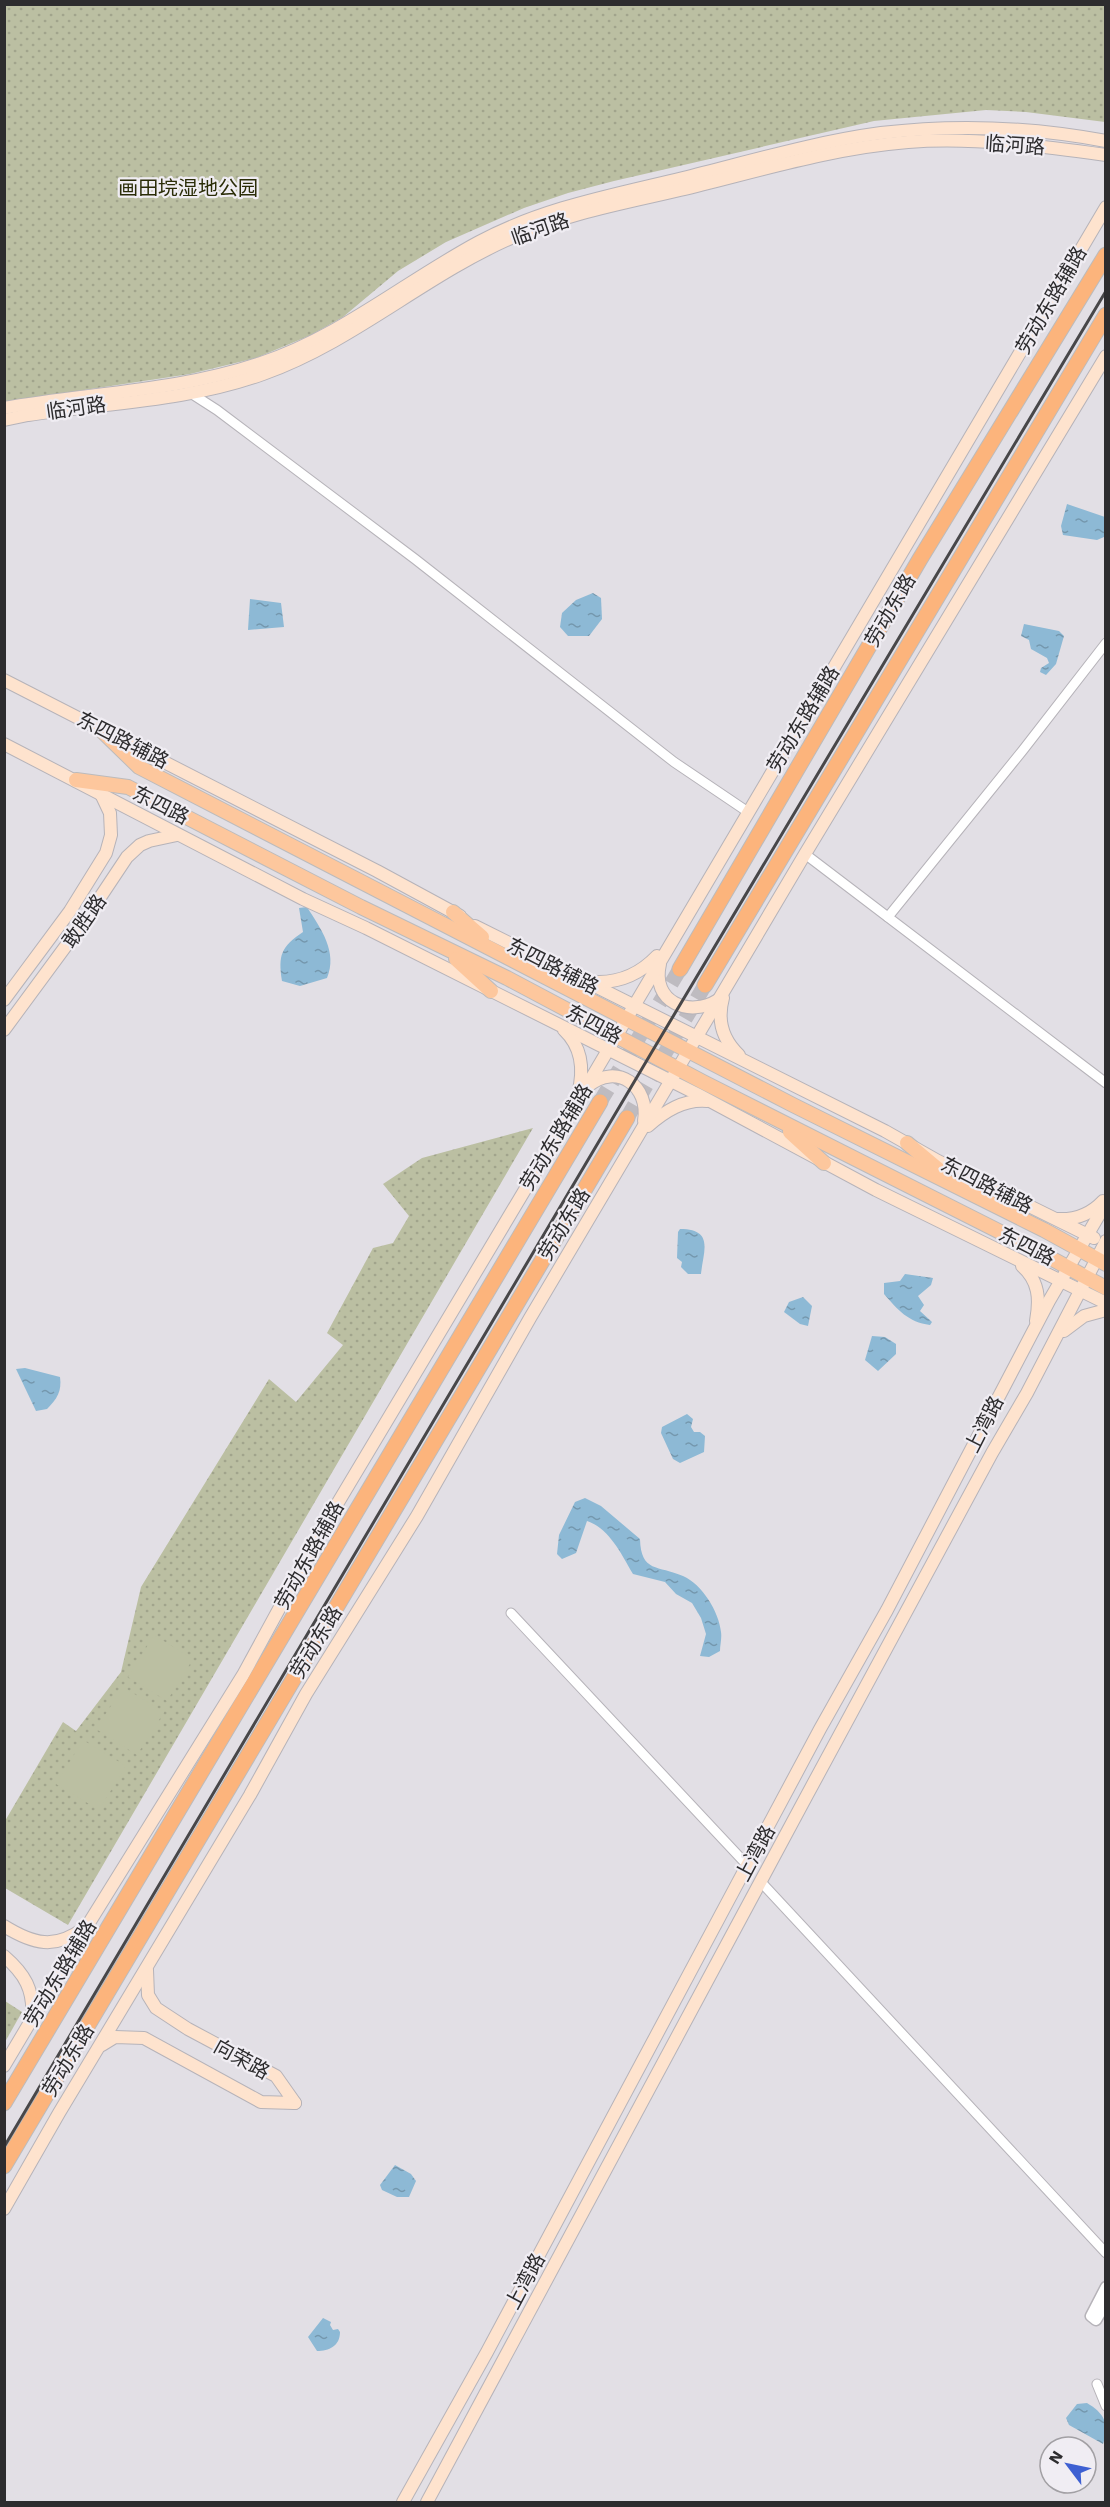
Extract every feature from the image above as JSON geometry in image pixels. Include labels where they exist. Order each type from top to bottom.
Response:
[{"type":"highway","name":"劳动东路","points":[[680,969],[920,559],[1106,255]]},
{"type":"highway","name":"劳动东路","points":[[705,985],[1106,315]]},
{"type":"highway","name":"劳动东路","points":[[4,2103],[600,1102]]},
{"type":"highway","name":"劳动东路","points":[[4,2166],[627,1118]]},
{"type":"main road","name":"临河路","points":[[4,408],[176,383],[225,374],[263,363],[304,346],[479,242],[525,220],[594,199],[802,149],[879,134],[970,126],[1055,133],[1106,141]]},
{"type":"main road","name":"临河路","points":[[4,420],[189,392],[259,376],[296,362],[333,344],[440,277],[511,238],[544,225],[627,202],[824,155],[908,142],[1006,143],[1106,156]]},
{"type":"main road","name":"劳动东路辅路","points":[[4,2066],[89,1923],[243,1675],[327,1521],[1106,207]]},
{"type":"main road","points":[[4,2209],[250,1795],[306,1694],[417,1516],[688,1050],[1106,356]]},
{"type":"main road","name":"东四路辅路","points":[[4,680],[453,912],[477,927],[581,981],[630,1012],[697,1036],[1051,1218],[1105,1243]]},
{"type":"main road","name":"东四路","points":[[100,729],[138,767],[585,996],[630,1012],[688,1050],[1006,1211],[1101,1262]]},
{"type":"main road","points":[[4,744],[99,791],[179,835],[711,1101],[824,1163],[1011,1258],[1106,1303]]},
{"type":"main road","name":"东四路","points":[[76,780],[128,787],[575,1013],[775,1119],[1106,1288]]},
{"type":"main road","name":"敢胜路","points":[[4,1000],[70,911],[106,853],[111,835],[110,813],[99,791]]},
{"type":"main road","name":"敢胜路","points":[[4,1030],[85,920],[127,857],[140,845],[149,841],[169,835],[179,835]]},
{"type":"main road","points":[[453,912],[499,952]]},
{"type":"main road","points":[[537,971],[581,981],[609,982],[638,973],[650,964],[674,938]]},
{"type":"main road","points":[[443,947],[491,991]]},
{"type":"main road","points":[[662,957],[659,975],[663,989],[672,1001],[682,1007],[697,1008],[719,999]]},
{"type":"main road","points":[[727,985],[720,1009],[722,1029],[730,1045],[750,1063]]},
{"type":"main road","points":[[575,1013],[586,1015],[593,1009],[585,996]]},
{"type":"main road","points":[[559,1025],[576,1045],[582,1068],[573,1109]]},
{"type":"main road","points":[[585,1089],[604,1077],[620,1077],[627,1080],[643,1095],[645,1109],[642,1128]]},
{"type":"main road","points":[[635,1140],[651,1123],[669,1110],[694,1101],[753,1107]]},
{"type":"main road","points":[[775,1119],[824,1163]]},
{"type":"main road","points":[[907,1143],[964,1190]]},
{"type":"main road","points":[[1006,1211],[1051,1218],[1080,1217],[1096,1208],[1106,1198]]},
{"type":"main road","name":"上湾路","points":[[404,2502],[493,2343],[1033,1331],[1106,1203]]},
{"type":"main road","name":"上湾路","points":[[427,2502],[1054,1343],[1087,1278],[1101,1262],[1105,1243]]},
{"type":"main road","points":[[1011,1258],[1030,1273],[1035,1281],[1038,1299],[1033,1331]]},
{"type":"main road","points":[[1054,1343],[1064,1330],[1076,1321],[1095,1311],[1106,1310]]},
{"type":"main road","points":[[4,1926],[33,1941],[56,1943],[76,1934],[89,1923]]},
{"type":"main road","points":[[4,1956],[17,1967],[27,1981],[32,1994],[31,2022]]},
{"type":"main road","name":"向荣路","points":[[99,2047],[115,2037],[144,2038],[261,2102],[294,2103],[276,2076],[188,2029],[156,2008],[148,1995],[147,1968]]},
{"type":"street","points":[[189,392],[217,410],[415,559],[674,762],[748,812]]},
{"type":"street","points":[[888,917],[1106,643]]},
{"type":"street","points":[[805,854],[1106,1083]]},
{"type":"street","points":[[511,1613],[748,1866]]},
{"type":"street","points":[[761,1882],[1106,2253]]},
{"type":"street","points":[[1106,2287],[1094,2318],[1106,2303]]},
{"type":"street","points":[[1097,2384],[1106,2406]]},
{"type":"green space","name":"画田垸湿地公园","points":[[5,4],[1105,5],[1105,122],[1026,112],[986,110],[874,121],[614,181],[524,208],[446,242],[398,271],[343,317],[311,335],[256,358],[190,374],[5,402]]},
{"type":"green space","points":[[533,1128],[68,1925],[5,1888],[5,1821],[63,1722],[76,1731],[121,1672],[141,1587],[269,1379],[296,1402],[343,1345],[327,1333],[373,1248],[393,1243],[409,1216],[383,1184],[422,1158]]},
{"type":"green space","points":[[154,1635],[193,1659],[167,1701],[128,1677]]},
{"type":"green space","points":[[123,1687],[164,1712],[137,1755],[96,1729]]},
{"type":"green space","points":[[83,1740],[126,1766],[99,1810],[56,1784]]},
{"type":"green space","points":[[5,2001],[22,2012],[5,2042]]},
{"type":"water","points":[[1067,504],[1105,517],[1104,537],[1097,540],[1063,535],[1061,526]]},
{"type":"water","points":[[593,593],[601,598],[602,619],[589,636],[568,636],[560,627],[562,613],[576,600]]},
{"type":"water","points":[[250,599],[281,603],[284,627],[248,630]]},
{"type":"water","points":[[1024,624],[1059,631],[1064,636],[1056,664],[1046,675],[1040,672],[1041,668],[1049,663],[1047,658],[1031,649],[1029,640],[1021,636]]},
{"type":"water","points":[[307,907],[326,941],[330,968],[327,978],[300,986],[282,981],[280,964],[286,947],[303,932],[299,908]]},
{"type":"water","points":[[680,1229],[691,1230],[703,1237],[701,1274],[688,1274],[681,1267],[682,1262],[677,1258]]},
{"type":"water","points":[[905,1274],[933,1278],[931,1285],[918,1296],[924,1305],[920,1311],[932,1322],[930,1325],[909,1318],[884,1294],[884,1283],[900,1281]]},
{"type":"water","points":[[803,1297],[812,1306],[808,1326],[800,1324],[784,1312],[789,1302]]},
{"type":"water","points":[[872,1336],[885,1337],[896,1344],[896,1354],[878,1371],[865,1360]]},
{"type":"water","points":[[25,1368],[60,1377],[58,1394],[47,1409],[36,1411],[16,1369]]},
{"type":"water","points":[[687,1414],[693,1419],[691,1427],[694,1432],[700,1432],[705,1436],[704,1452],[680,1463],[673,1459],[661,1433],[662,1427]]},
{"type":"water","points":[[585,1498],[601,1506],[640,1539],[641,1550],[647,1563],[683,1576],[697,1585],[713,1608],[720,1624],[720,1651],[709,1657],[700,1656],[706,1634],[701,1618],[692,1603],[676,1594],[665,1582],[633,1574],[614,1543],[595,1525],[587,1521],[576,1553],[562,1559],[557,1554],[559,1535],[575,1502]]},
{"type":"water","points":[[395,2165],[411,2174],[416,2181],[409,2197],[397,2197],[382,2190],[380,2185]]},
{"type":"water","points":[[323,2318],[331,2322],[333,2330],[338,2329],[340,2337],[333,2347],[317,2351],[308,2337]]},
{"type":"water","points":[[1087,2403],[1101,2415],[1106,2431],[1103,2444],[1098,2441],[1098,2435],[1087,2435],[1069,2425],[1066,2418],[1077,2404]]},
{"type":"tunnel","points":[[600,1102],[680,969]]},
{"type":"tunnel","points":[[627,1118],[705,985]]},
{"type":"railway","points":[[4,2147],[653,1050],[1106,291]]}]
